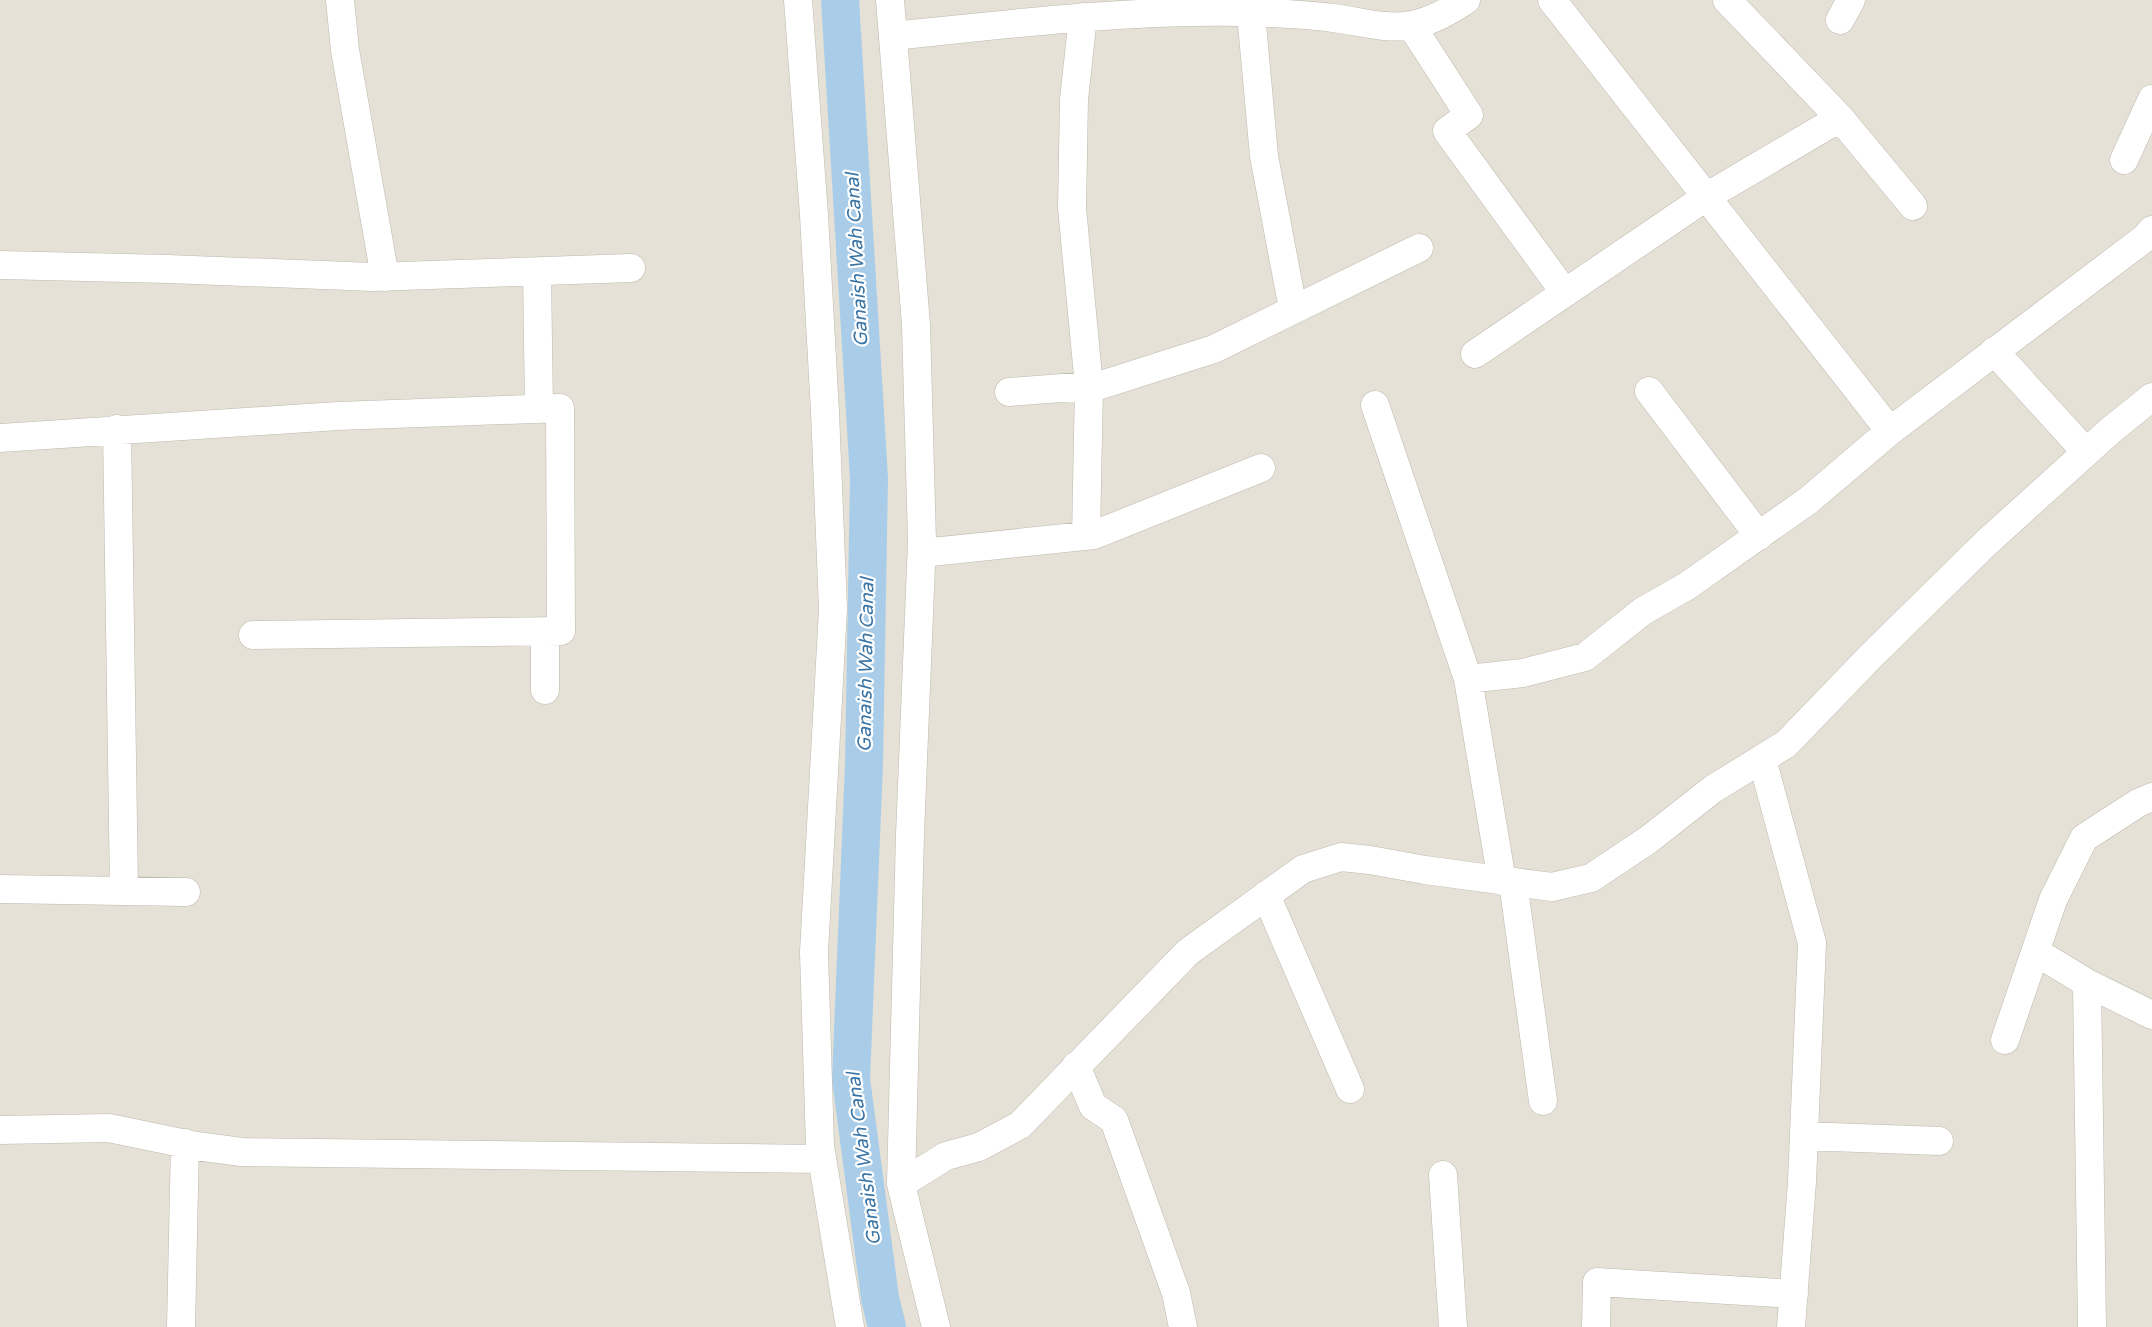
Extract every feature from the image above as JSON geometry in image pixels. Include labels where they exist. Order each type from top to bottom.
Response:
[{"type":"street","points":[[340,0],[345,50],[385,277]]},
{"type":"street","points":[[798,0],[826,412],[832,610],[814,952],[822,1159],[850,1327]]},
{"type":"street","points":[[890,0],[916,325],[922,553],[910,834],[901,1184],[936,1327]]},
{"type":"street","points":[[893,36],[1083,17],[1151,13],[1252,12],[1311,8],[1332,18],[1375,26],[1411,25],[1443,16],[1466,0]]},
{"type":"street","points":[[1552,0],[1890,431]]},
{"type":"street","points":[[1727,0],[1840,118],[1913,206]]},
{"type":"street","points":[[1252,12],[1264,156],[1293,309]]},
{"type":"street","points":[[1083,17],[1074,99],[1072,208],[1089,386],[1086,536]]},
{"type":"street","points":[[1411,25],[1469,115],[1447,131],[1565,293]]},
{"type":"street","points":[[2124,160],[2152,99]]},
{"type":"street","points":[[1475,354],[1706,197],[1840,118]]},
{"type":"street","points":[[1468,679],[1524,673],[1585,657],[1643,611],[1687,586],[1809,500],[1890,431],[2145,238],[2152,230]]},
{"type":"street","points":[[1009,392],[1101,385],[1214,349],[1419,248]]},
{"type":"street","points":[[0,265],[385,277],[537,273],[631,268]]},
{"type":"street","points":[[537,273],[539,409]]},
{"type":"street","points":[[1994,351],[2086,452]]},
{"type":"street","points":[[1648,391],[1759,536]]},
{"type":"street","points":[[901,1184],[946,1156],[980,1147],[1020,1125],[1188,952],[1303,869],[1340,857],[1552,887],[1591,878],[1648,840],[1714,789],[1786,744],[1870,657],[1986,543],[2111,430],[2152,397]]},
{"type":"street","points":[[1375,405],[1468,679],[1508,882],[1543,1101]]},
{"type":"street","points":[[0,438],[338,416],[560,408],[562,518],[560,631],[253,635]]},
{"type":"street","points":[[117,429],[124,890]]},
{"type":"street","points":[[922,553],[1086,536],[1261,468]]},
{"type":"street","points":[[545,632],[545,690]]},
{"type":"street","points":[[1762,759],[1812,942],[1804,1136],[1791,1327]]},
{"type":"street","points":[[2005,1040],[2053,900],[2084,838],[2138,803],[2152,797]]},
{"type":"street","points":[[0,888],[186,892]]},
{"type":"street","points":[[1266,895],[1350,1089]]},
{"type":"street","points":[[2036,952],[2087,983],[2152,1014]]},
{"type":"street","points":[[2087,983],[2092,1327]]},
{"type":"street","points":[[1076,1066],[1093,1106],[1114,1120],[1176,1293],[1183,1327]]},
{"type":"street","points":[[0,1130],[109,1128],[242,1152],[822,1159]]},
{"type":"street","points":[[1804,1136],[1939,1141]]},
{"type":"street","points":[[182,1327],[185,1143]]},
{"type":"street","points":[[1443,1174],[1453,1327]]},
{"type":"street","points":[[1596,1327],[1597,1282],[1794,1294]]},
{"type":"shaded area","points":[[0,0],[2152,0],[2152,1327],[0,1327]]},
{"type":"waterway","name":"Ganaish Wah Canal","points":[[840,0],[869,478],[864,764],[851,1079],[880,1298],[887,1327]]}]
